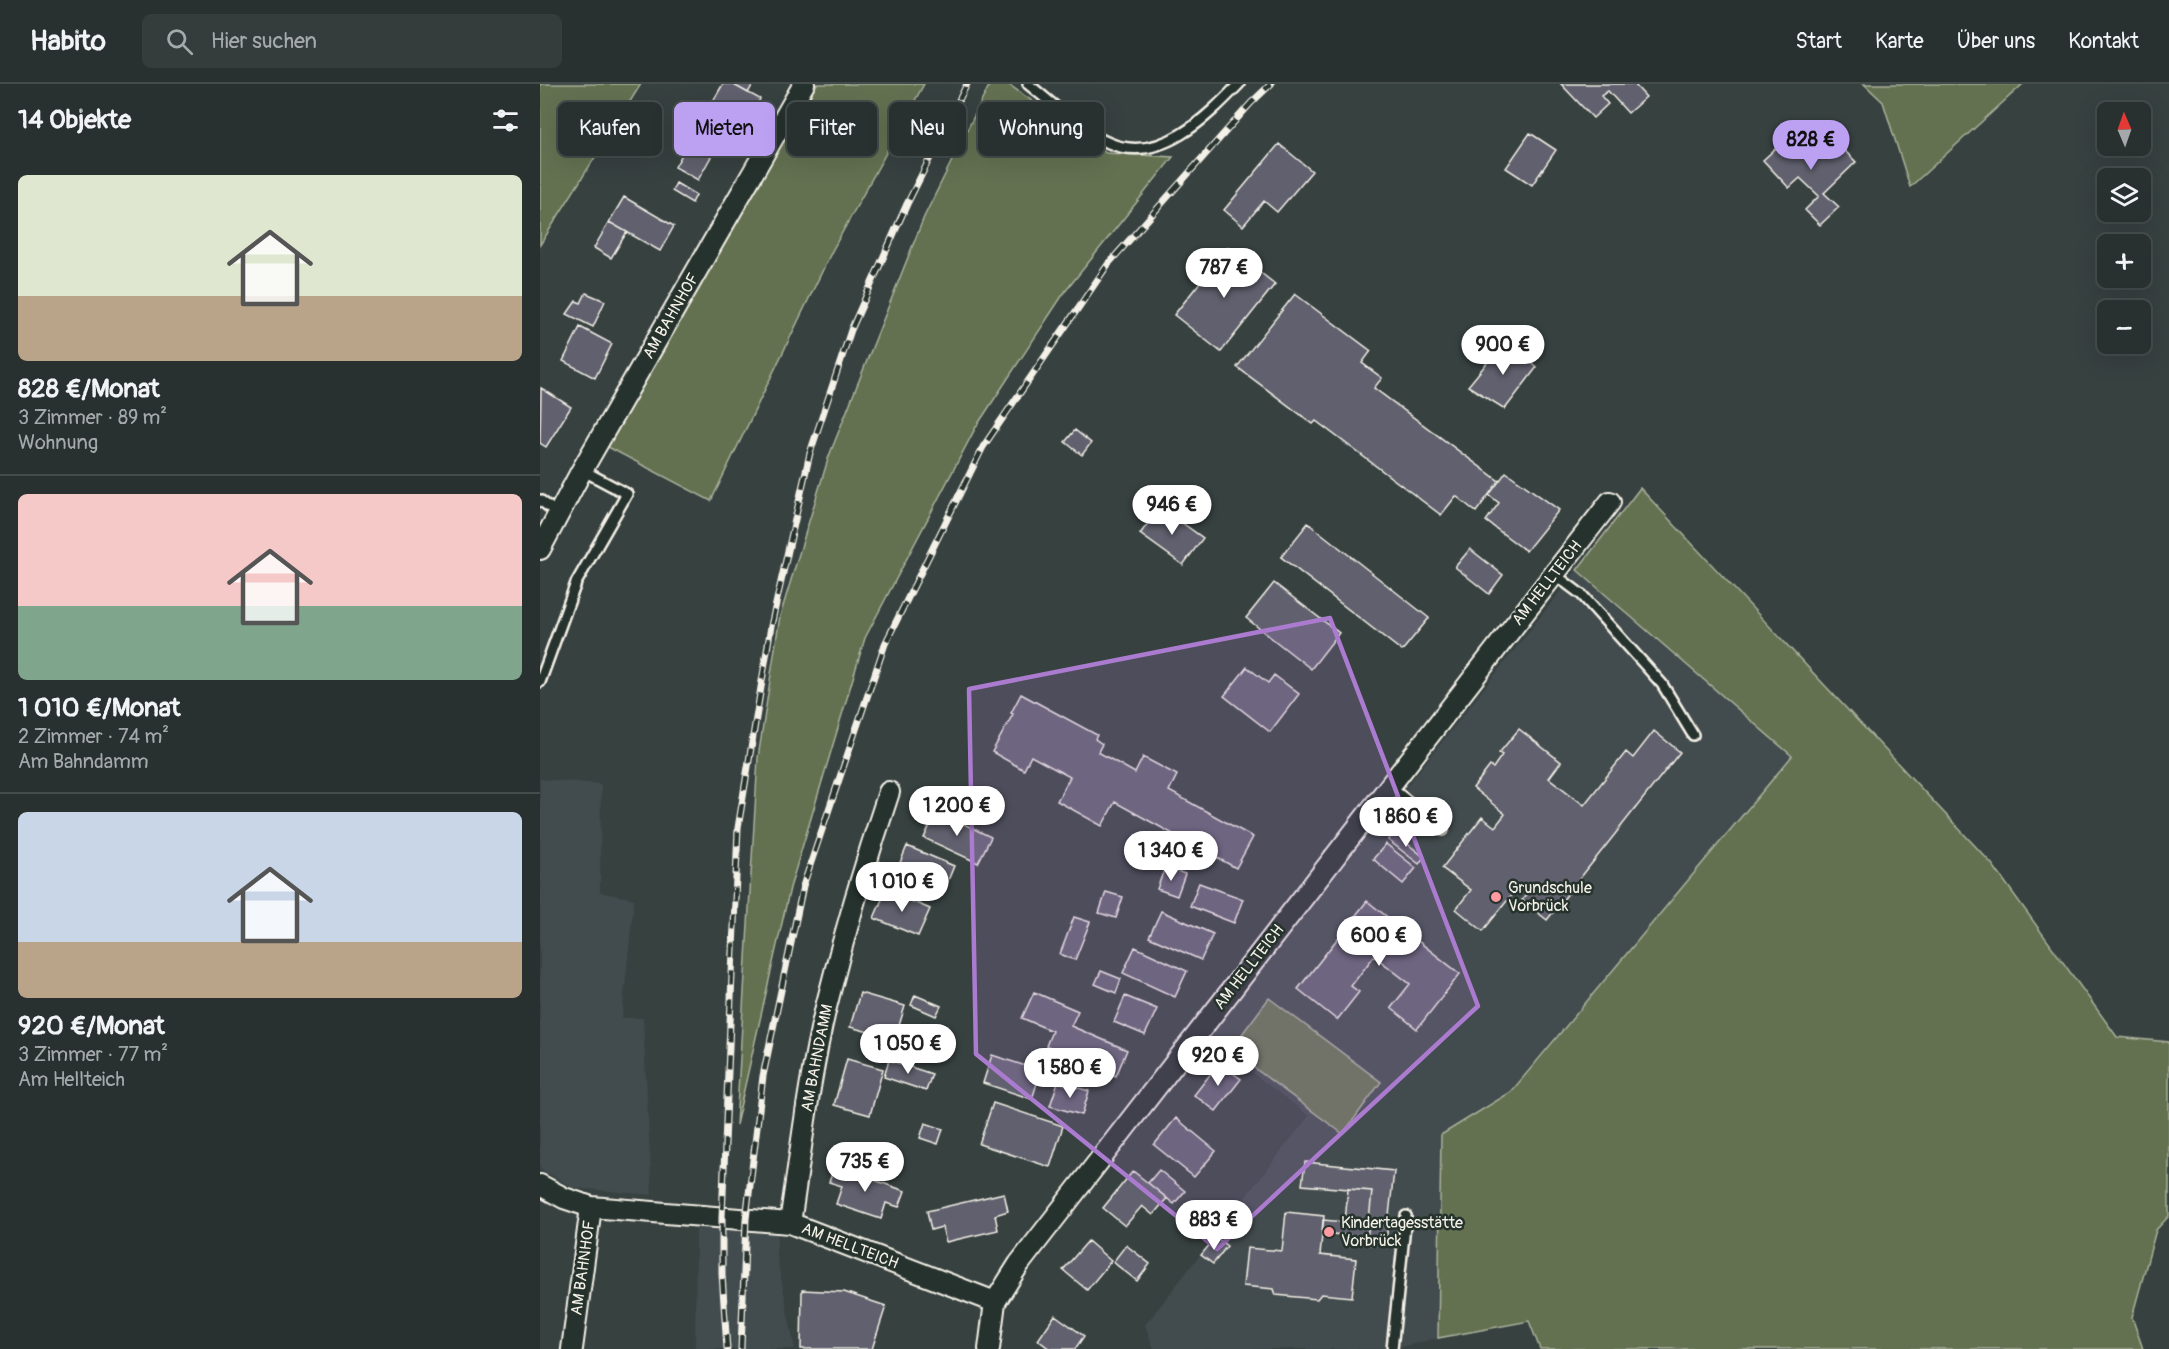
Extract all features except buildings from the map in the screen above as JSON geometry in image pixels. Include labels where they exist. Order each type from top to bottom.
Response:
[{"type":"street","name":"AM BAHNHOF","points":[[540,549],[582,470],[804,84]]},
{"type":"street","name":"AM HELLTEICH","points":[[591,1207],[790,1223],[995,1302],[1019,1263],[1610,502]]},
{"type":"street","name":"AM BAHNDAMM","points":[[790,1223],[809,1094],[826,1008],[864,865],[890,792]]},
{"type":"street","name":"AM BAHNHOF","points":[[540,1185],[564,1198],[591,1207],[572,1349]]},
{"type":"street","points":[[989,1349],[995,1302]]},
{"type":"lane","points":[[1028,84],[1089,132],[1111,144],[1132,148],[1152,148],[1175,138],[1220,104],[1239,84]]},
{"type":"lane","points":[[540,682],[576,584],[627,494],[582,470]]},
{"type":"lane","points":[[540,500],[558,514]]},
{"type":"lane","points":[[1554,574],[1582,595],[1662,684],[1693,735]]},
{"type":"lane","points":[[1389,786],[1443,830]]},
{"type":"lane","points":[[1392,1349],[1406,1216]]},
{"type":"highlighted area","points":[[1330,618],[1478,1006],[1217,1249],[976,1054],[969,689]]},
{"type":"shaded area","name":"Grundschule Vorbrück","points":[[1577,570],[1792,755],[1510,1092],[1441,1135],[1438,1338],[1393,1349],[1154,1349],[1145,1325],[1309,1116],[1208,1039]]},
{"type":"shaded area","points":[[540,779],[601,784],[600,892],[634,899],[622,1018],[643,1018],[652,1195],[574,1188],[540,1169]]},
{"type":"shaded area","points":[[696,1228],[778,1231],[776,1252],[795,1349],[695,1349]]},
{"type":"green space","points":[[540,84],[641,84],[630,102],[558,102],[558,156],[596,156],[540,245]]},
{"type":"green space","points":[[817,84],[924,84],[914,102],[889,102],[889,148],[832,251],[711,501],[604,445],[717,248],[787,133],[787,156],[877,156],[877,102],[806,102]]},
{"type":"green space","points":[[990,84],[1008,84],[1034,102],[981,102]]},
{"type":"green space","points":[[1864,84],[2023,84],[1910,187],[1883,102]]},
{"type":"green space","points":[[978,108],[978,156],[1104,156],[1104,152],[1173,157],[1064,293],[976,427],[865,638],[790,888],[736,1125],[758,758],[780,616],[829,456],[924,217],[954,156],[966,156],[966,132]]},
{"type":"green space","points":[[1640,488],[1992,864],[2117,1037],[2169,1042],[2169,1216],[2156,1230],[2132,1317],[2143,1349],[1540,1349],[1529,1321],[1438,1338],[1441,1135],[1511,1092],[1792,756],[1577,570]]},
{"type":"green space","points":[[1269,998],[1381,1082],[1343,1134],[1230,1050]]},
{"type":"railway","points":[[727,1349],[722,1274],[722,1218],[738,828],[771,626],[810,453],[851,330],[907,204],[967,84]]},
{"type":"railway","points":[[741,1349],[746,1219],[763,1076],[803,886],[885,644],[983,447],[1109,263],[1251,103],[1271,84]]},
{"type":"place","name":"Grundschule Vorbrück","points":[[1496,897]]},
{"type":"place","name":"Kindertagesstätte Vorbrück","points":[[1329,1232]]}]
